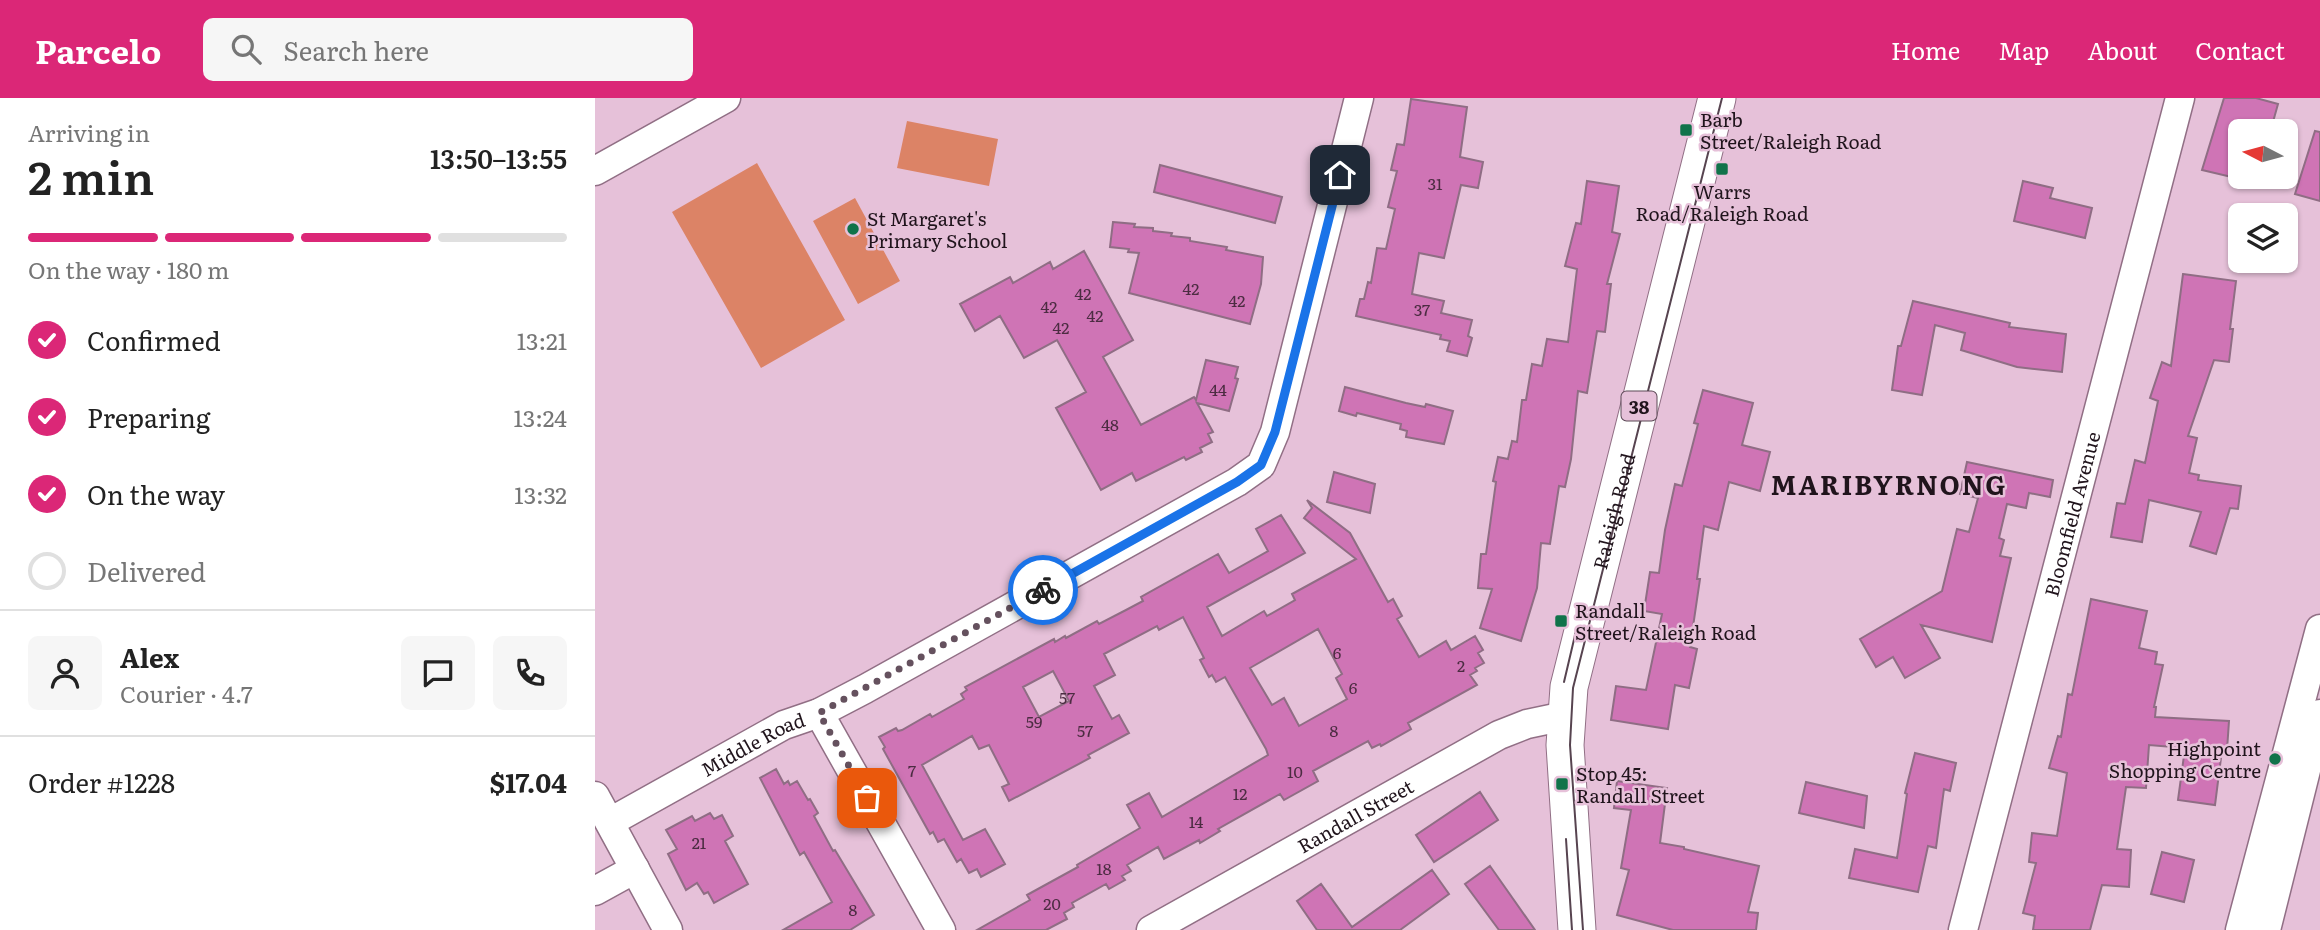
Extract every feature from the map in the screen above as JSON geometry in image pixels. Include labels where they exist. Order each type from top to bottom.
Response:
[{"type":"main road","name":"Raleigh Road","points":[[1577,930],[1565,745],[1565,716],[1574,660],[1717,98]]},
{"type":"street","points":[[595,171],[726,98]]},
{"type":"street","name":"Middle Road","points":[[610,822],[784,725],[819,713],[1237,482],[1261,465],[1275,432],[1359,98]]},
{"type":"street","name":"Bloomfield Avenue","points":[[1963,930],[2180,98]]},
{"type":"street","points":[[2240,930],[2320,629]]},
{"type":"street","points":[[819,713],[941,930]]},
{"type":"street","points":[[2266,930],[2320,714]]},
{"type":"street","name":"Randall Street","points":[[1151,930],[1499,736],[1527,724],[1565,716]]},
{"type":"street","points":[[595,796],[668,930]]},
{"type":"street","points":[[595,891],[635,869]]},
{"type":"shaded area","points":[[907,121],[998,139],[989,186],[897,168]]},
{"type":"shaded area","points":[[757,163],[845,320],[761,368],[672,212]]},
{"type":"shaded area","points":[[855,198],[900,281],[858,304],[813,221]]},
{"type":"building","points":[[2224,98],[2256,98],[2278,104],[2274,119],[2228,119],[2228,176],[2202,170]]},
{"type":"building","points":[[1411,99],[1467,107],[1460,157],[1483,162],[1478,188],[1461,185],[1444,258],[1419,253],[1412,294],[1444,301],[1441,313],[1472,320],[1468,336],[1472,338],[1467,356],[1447,351],[1450,341],[1440,339],[1441,335],[1356,316],[1360,299],[1364,299],[1368,282],[1371,283],[1377,248],[1386,249],[1395,209],[1388,207],[1397,171],[1391,170],[1397,144],[1404,145]]},
{"type":"building","points":[[2315,131],[2320,132],[2320,201],[2295,194]]},
{"type":"building","points":[[1160,165],[1282,197],[1275,223],[1154,192]]},
{"type":"building","points":[[1587,181],[1619,186],[1612,232],[1620,234],[1607,284],[1611,284],[1605,332],[1597,331],[1587,393],[1578,391],[1571,459],[1565,487],[1559,486],[1550,544],[1541,543],[1537,588],[1521,641],[1480,628],[1492,589],[1478,588],[1481,554],[1486,554],[1498,457],[1508,459],[1512,441],[1517,442],[1522,400],[1526,400],[1532,364],[1542,366],[1547,339],[1568,342],[1577,269],[1565,266],[1576,223],[1581,224]]},
{"type":"building","points":[[2023,181],[2053,188],[2050,198],[2092,208],[2085,238],[2014,221]]},
{"type":"building","points":[[1113,222],[1153,228],[1153,231],[1172,233],[1171,236],[1190,238],[1190,241],[1263,257],[1261,284],[1250,324],[1129,293],[1139,253],[1110,247]]},
{"type":"building","points":[[1084,251],[1133,340],[1103,357],[1141,425],[1194,397],[1196,400],[1206,360],[1238,367],[1235,378],[1238,379],[1229,411],[1197,403],[1213,432],[1208,434],[1212,442],[1200,448],[1202,452],[1186,460],[1184,457],[1136,481],[1132,473],[1101,490],[1056,408],[1086,392],[1057,340],[1024,358],[1000,316],[975,331],[960,304],[1010,277],[1013,283],[1050,262],[1053,269]]},
{"type":"building","points":[[2183,274],[2236,281],[2229,362],[2214,360],[2188,436],[2197,438],[2189,473],[2199,475],[2198,480],[2241,486],[2238,509],[2230,508],[2216,554],[2190,546],[2201,512],[2149,500],[2142,542],[2111,537],[2117,503],[2125,504],[2135,460],[2145,463],[2158,401],[2150,398],[2162,362],[2171,366]]},
{"type":"building","points":[[1913,301],[2010,323],[2009,327],[2066,334],[2062,372],[2017,367],[1961,350],[1965,333],[1935,325],[1922,395],[1892,390],[1898,346],[1901,346]]},
{"type":"building","points":[[1345,387],[1406,403],[1425,407],[1426,404],[1453,411],[1444,444],[1406,437],[1407,431],[1400,429],[1401,424],[1339,411]]},
{"type":"building","points":[[1703,390],[1753,403],[1742,445],[1770,452],[1760,491],[1729,482],[1718,530],[1704,526],[1697,579],[1700,579],[1690,647],[1697,649],[1689,688],[1675,685],[1668,729],[1611,720],[1616,686],[1646,690],[1662,614],[1644,611],[1650,572],[1659,573],[1675,484],[1682,486],[1698,424],[1694,423]]},
{"type":"building","points":[[1967,462],[2053,480],[2050,497],[2029,493],[2026,508],[2007,504],[1999,538],[2004,540],[2000,556],[2011,558],[1992,642],[1921,625],[1940,658],[1905,678],[1893,657],[1876,667],[1860,639],[1942,591],[1957,529],[1969,532],[1978,498],[1960,494]]},
{"type":"building","points":[[1334,472],[1375,484],[1370,513],[1327,502]]},
{"type":"building","points":[[1307,500],[1350,533],[1388,602],[1393,599],[1402,616],[1397,619],[1419,657],[1446,641],[1451,650],[1475,636],[1483,650],[1478,653],[1484,663],[1470,675],[1477,685],[1408,723],[1411,729],[1381,746],[1380,744],[1372,748],[1368,741],[1313,771],[1318,781],[1284,800],[1280,794],[1218,829],[1220,831],[1200,843],[1199,840],[1164,859],[1158,847],[1127,865],[1131,871],[1122,876],[1125,880],[1109,889],[1106,884],[1072,903],[1074,907],[1064,913],[1067,919],[1046,930],[977,930],[1030,900],[1027,895],[1140,828],[1127,805],[1149,793],[1162,817],[1268,755],[1266,749],[1225,677],[1216,682],[1212,675],[1209,677],[1200,660],[1204,658],[1183,617],[1159,630],[1157,626],[1104,654],[1115,675],[1094,686],[1112,719],[1119,715],[1129,733],[1088,755],[1090,758],[1009,801],[1002,787],[1009,784],[989,745],[979,749],[972,736],[922,765],[963,840],[985,829],[1005,864],[981,877],[977,869],[969,873],[961,859],[957,862],[944,839],[938,842],[933,832],[930,834],[879,737],[896,728],[898,731],[902,730],[930,714],[932,717],[964,699],[961,694],[967,690],[965,687],[1054,639],[1055,642],[1065,636],[1066,638],[1097,621],[1099,624],[1126,610],[1143,601],[1141,597],[1218,554],[1229,573],[1268,551],[1256,529],[1281,515],[1305,553],[1207,607],[1222,636],[1264,611],[1267,616],[1295,600],[1292,594],[1356,559],[1304,518],[1312,508]],"holes":[[[1318,629],[1342,674],[1336,678],[1347,699],[1299,726],[1284,698],[1272,705],[1250,668]],[[1053,671],[1069,701],[1039,717],[1023,687]]]},
{"type":"building","points":[[2091,599],[2147,611],[2139,648],[2157,652],[2155,664],[2163,665],[2154,707],[2155,717],[2229,721],[2227,750],[2222,750],[2215,805],[2178,800],[2185,748],[2149,745],[2146,788],[2126,787],[2117,849],[2131,850],[2129,887],[2102,885],[2090,930],[2033,930],[2035,916],[2023,913],[2036,863],[2029,862],[2032,833],[2057,836],[2067,773],[2049,768],[2058,736],[2061,737],[2068,694],[2072,695]]},
{"type":"building","points":[[1915,753],[1956,763],[1950,791],[1944,789],[1936,848],[1928,846],[1918,892],[1849,878],[1855,849],[1897,858],[1907,794],[1905,793]]},
{"type":"building","points":[[776,769],[784,784],[788,781],[790,785],[797,781],[808,800],[810,799],[818,813],[814,816],[833,851],[835,850],[874,915],[850,930],[783,930],[832,902],[804,852],[800,855],[760,778]]},
{"type":"building","points":[[1617,781],[1667,788],[1660,843],[1759,866],[1748,912],[1758,913],[1756,930],[1673,930],[1617,915],[1629,870],[1621,868],[1631,810],[1614,808]]},
{"type":"building","points":[[1806,782],[1867,796],[1864,828],[1799,813]]},
{"type":"building","points":[[1480,792],[1498,820],[1434,862],[1416,835]]},
{"type":"building","points":[[710,813],[714,819],[722,815],[733,836],[725,841],[748,884],[714,903],[708,892],[704,894],[697,883],[686,890],[668,854],[677,849],[666,830],[692,816],[695,821]]},
{"type":"building","points":[[2162,852],[2194,860],[2184,902],[2151,894]]},
{"type":"building","points":[[1490,866],[1535,930],[1499,930],[1465,884]]},
{"type":"building","points":[[1432,870],[1449,894],[1400,930],[1317,930],[1297,901],[1321,884],[1352,927]]},
{"type":"tram line","points":[[1583,930],[1570,745],[1573,688],[1722,98]]},
{"type":"tram line","points":[[1564,682],[1576,631]]},
{"type":"tram line","points":[[1566,839],[1572,930]]},
{"type":"way so far","points":[[867,798],[819,713],[1043,590]]},
{"type":"place","name":"Barb Street/Raleigh Road","points":[[1686,130]]},
{"type":"place","name":"Warrs Road/Raleigh Road","points":[[1722,169]]},
{"type":"place","name":"St Margaret's Primary School","points":[[853,229]]},
{"type":"place","name":"Randall Street/Raleigh Road","points":[[1561,621]]},
{"type":"place","name":"Highpoint Shopping Centre","points":[[2275,759]]},
{"type":"place","name":"Stop 45: Randall Street","points":[[1562,784]]},
{"type":"district","name":"MARIBYRNONG","points":[[1889,483]]},
{"type":"route","points":[[1043,590],[1237,482],[1261,465],[1275,432],[1340,175]]}]
